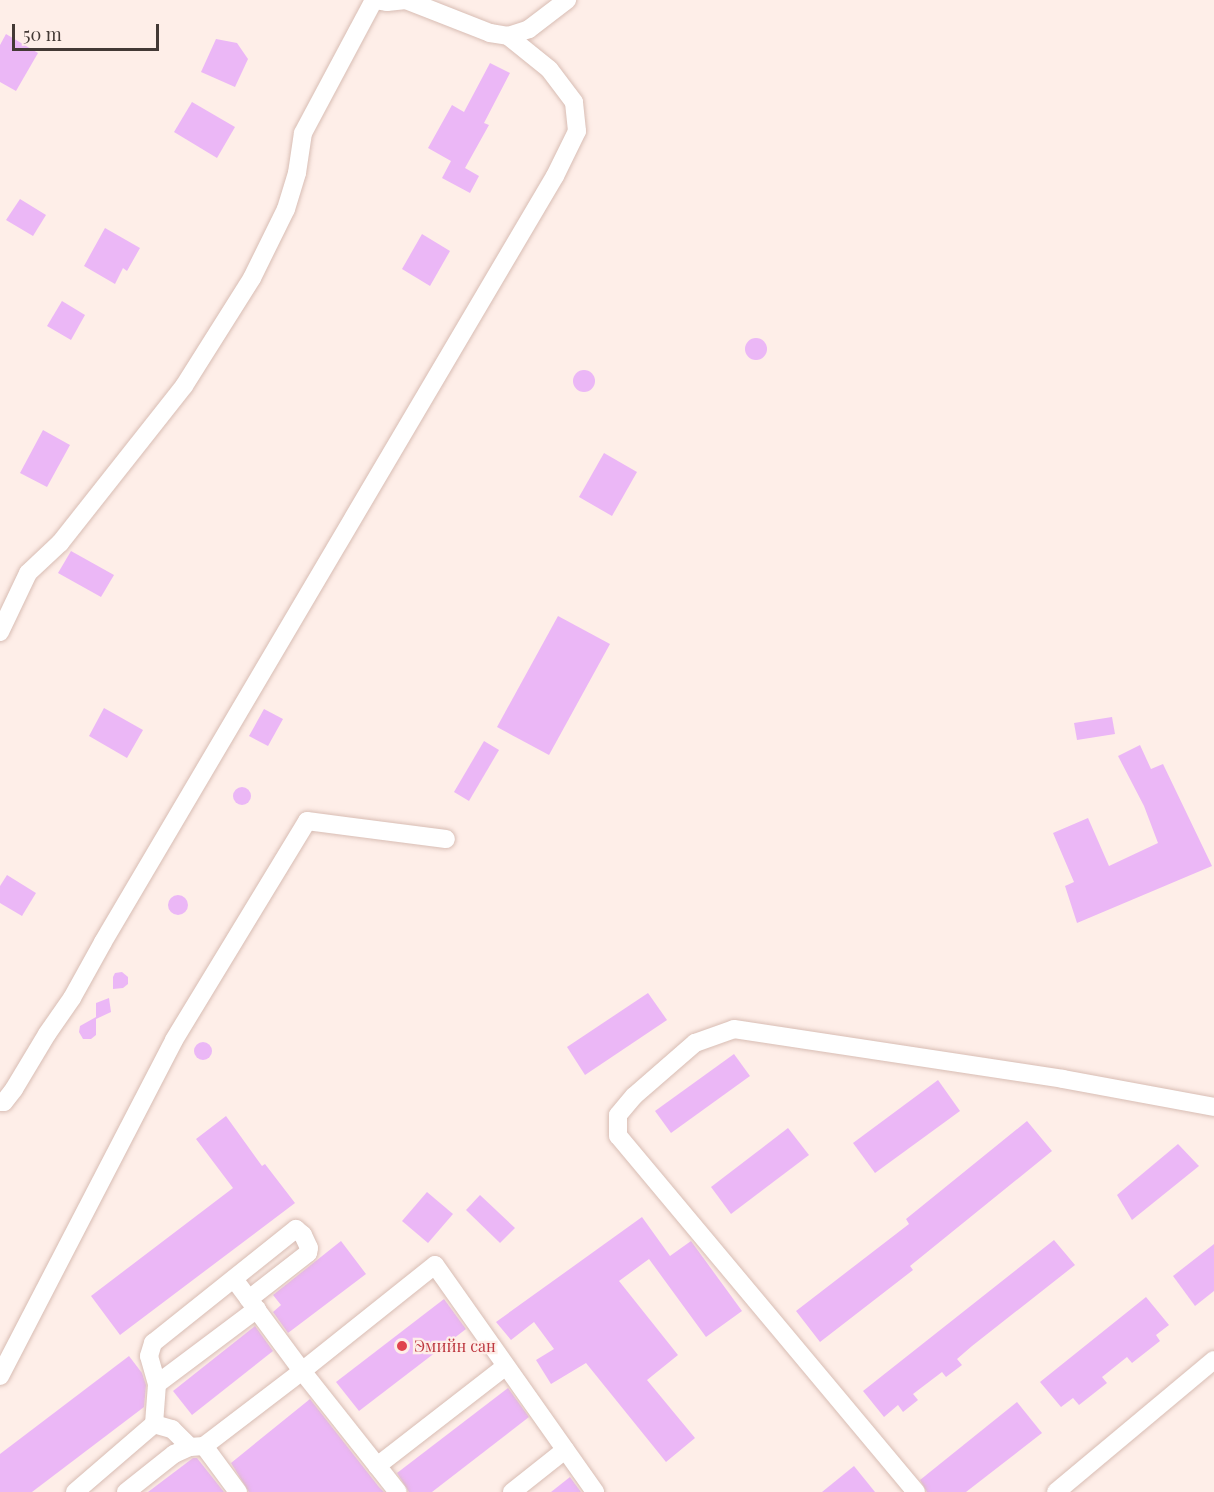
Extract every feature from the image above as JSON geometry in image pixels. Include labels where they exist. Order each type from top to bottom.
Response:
[{"type":"street","points":[[0,632],[28,573],[60,543],[184,386],[252,278],[285,209],[297,173],[303,133],[374,0],[387,2],[406,0],[490,33],[508,36],[529,29],[567,0]]},
{"type":"street","points":[[0,1102],[4,1102],[14,1089],[72,998],[102,942],[555,176],[577,130],[574,102],[549,69],[508,36]]},
{"type":"street","points":[[0,1376],[174,1040],[307,820],[446,839]]},
{"type":"street","points":[[916,1492],[618,1136],[618,1115],[634,1096],[695,1043],[734,1029],[1063,1079],[1214,1107]]},
{"type":"street","points":[[75,1492],[154,1424],[158,1384],[149,1356],[153,1343],[296,1229],[303,1235],[309,1248],[308,1253],[253,1304],[158,1384]]},
{"type":"street","points":[[126,1492],[174,1454],[197,1447],[302,1371],[435,1265],[595,1492]]},
{"type":"street","points":[[234,1279],[302,1371],[398,1492]]},
{"type":"street","points":[[1056,1492],[1214,1360]]},
{"type":"street","points":[[377,1466],[506,1366]]},
{"type":"street","points":[[154,1424],[172,1429],[197,1447],[238,1492]]},
{"type":"street","points":[[512,1492],[566,1450]]},
{"type":"building","points":[[6,34],[38,53],[16,91],[0,82],[0,45]]},
{"type":"building","points":[[216,39],[237,43],[248,59],[235,87],[201,72]]},
{"type":"building","points":[[490,63],[510,73],[484,123],[489,125],[465,168],[479,176],[470,193],[442,178],[451,161],[428,148],[452,105],[464,112]]},
{"type":"building","points":[[192,102],[235,127],[217,158],[174,132]]},
{"type":"building","points":[[20,199],[46,215],[33,236],[6,220]]},
{"type":"building","points":[[105,228],[140,248],[127,271],[123,268],[115,284],[84,266]]},
{"type":"building","points":[[422,234],[450,251],[430,286],[402,269]]},
{"type":"building","points":[[62,301],[85,315],[71,340],[47,326]]},
{"type":"building","points":[[756,338],[764,341],[767,349],[764,357],[756,360],[748,357],[745,349],[748,341]]},
{"type":"building","points":[[584,370],[592,373],[595,381],[592,389],[584,392],[576,389],[573,381],[576,373]]},
{"type":"building","points":[[43,430],[70,445],[47,487],[20,473]]},
{"type":"building","points":[[604,453],[637,472],[612,516],[579,497]]},
{"type":"building","points":[[71,551],[114,575],[101,597],[58,573]]},
{"type":"building","points":[[558,616],[610,644],[549,755],[497,727]]},
{"type":"building","points":[[104,708],[143,730],[127,758],[89,736]]},
{"type":"building","points":[[264,709],[283,719],[268,746],[249,736]]},
{"type":"building","points":[[1112,717],[1115,734],[1077,740],[1074,723]]},
{"type":"building","points":[[484,741],[499,750],[469,801],[454,792]]},
{"type":"building","points":[[1140,745],[1151,769],[1163,764],[1212,866],[1077,923],[1065,886],[1074,882],[1053,833],[1088,818],[1109,866],[1158,843],[1144,806],[1118,756]]},
{"type":"building","points":[[242,787],[248,790],[251,796],[248,802],[242,805],[236,802],[233,796],[236,790]]},
{"type":"building","points":[[7,875],[36,893],[22,916],[0,903],[0,886]]},
{"type":"building","points":[[178,895],[185,898],[188,905],[185,912],[178,915],[171,912],[168,905],[171,898]]},
{"type":"building","points":[[122,972],[128,977],[128,984],[123,988],[113,989],[115,973]]},
{"type":"building","points":[[648,993],[667,1020],[585,1075],[567,1047]]},
{"type":"building","points":[[109,998],[111,1012],[96,1019],[96,1003]]},
{"type":"building","points":[[96,1017],[96,1035],[91,1039],[83,1039],[79,1032],[80,1026]]},
{"type":"building","points":[[203,1042],[209,1045],[212,1051],[209,1057],[203,1060],[197,1057],[194,1051],[197,1045]]},
{"type":"building","points":[[734,1054],[750,1076],[671,1133],[655,1111]]},
{"type":"building","points":[[938,1080],[960,1111],[875,1173],[853,1143]]},
{"type":"building","points":[[226,1116],[262,1166],[265,1164],[295,1203],[120,1335],[91,1296],[233,1188],[196,1139]]},
{"type":"building","points":[[1027,1121],[1052,1151],[910,1266],[913,1270],[820,1342],[796,1311],[909,1224],[906,1219]]},
{"type":"building","points":[[788,1128],[809,1155],[731,1214],[711,1187]]},
{"type":"building","points":[[1178,1144],[1199,1166],[1132,1220],[1117,1195]]},
{"type":"building","points":[[427,1192],[453,1214],[428,1243],[402,1221]]},
{"type":"building","points":[[480,1195],[515,1228],[500,1243],[466,1210]]},
{"type":"building","points":[[642,1217],[670,1256],[691,1241],[742,1311],[706,1337],[649,1259],[619,1281],[678,1355],[647,1380],[695,1438],[666,1462],[586,1363],[551,1384],[536,1360],[554,1349],[534,1322],[511,1340],[496,1322]]},
{"type":"building","points":[[1054,1240],[1075,1265],[957,1359],[962,1365],[946,1377],[942,1372],[913,1394],[918,1400],[903,1412],[898,1405],[884,1417],[863,1391]]},
{"type":"building","points":[[341,1241],[366,1274],[288,1333],[273,1312],[281,1305],[273,1295]]},
{"type":"building","points":[[1214,1244],[1214,1291],[1195,1306],[1173,1276]]},
{"type":"building","points":[[1146,1297],[1169,1325],[1156,1335],[1160,1341],[1132,1363],[1127,1357],[1102,1377],[1107,1383],[1079,1405],[1073,1398],[1061,1407],[1040,1382]]},
{"type":"building","points":[[444,1299],[466,1329],[359,1411],[336,1382]]},
{"type":"building","points":[[255,1326],[273,1351],[192,1415],[173,1391]]},
{"type":"building","points":[[129,1356],[142,1373],[146,1385],[144,1407],[32,1492],[0,1492],[0,1454]]},
{"type":"building","points":[[508,1388],[529,1417],[432,1492],[409,1492],[397,1473]]},
{"type":"building","points":[[310,1399],[384,1492],[249,1492],[231,1463]]},
{"type":"building","points":[[1017,1402],[1042,1433],[966,1492],[927,1492],[920,1480]]},
{"type":"building","points":[[193,1458],[197,1458],[224,1492],[148,1492]]},
{"type":"building","points":[[854,1466],[875,1492],[822,1492]]},
{"type":"building","points":[[570,1477],[581,1492],[551,1492]]},
{"type":"place","name":"Эмийн сан","points":[[402,1346]]}]
